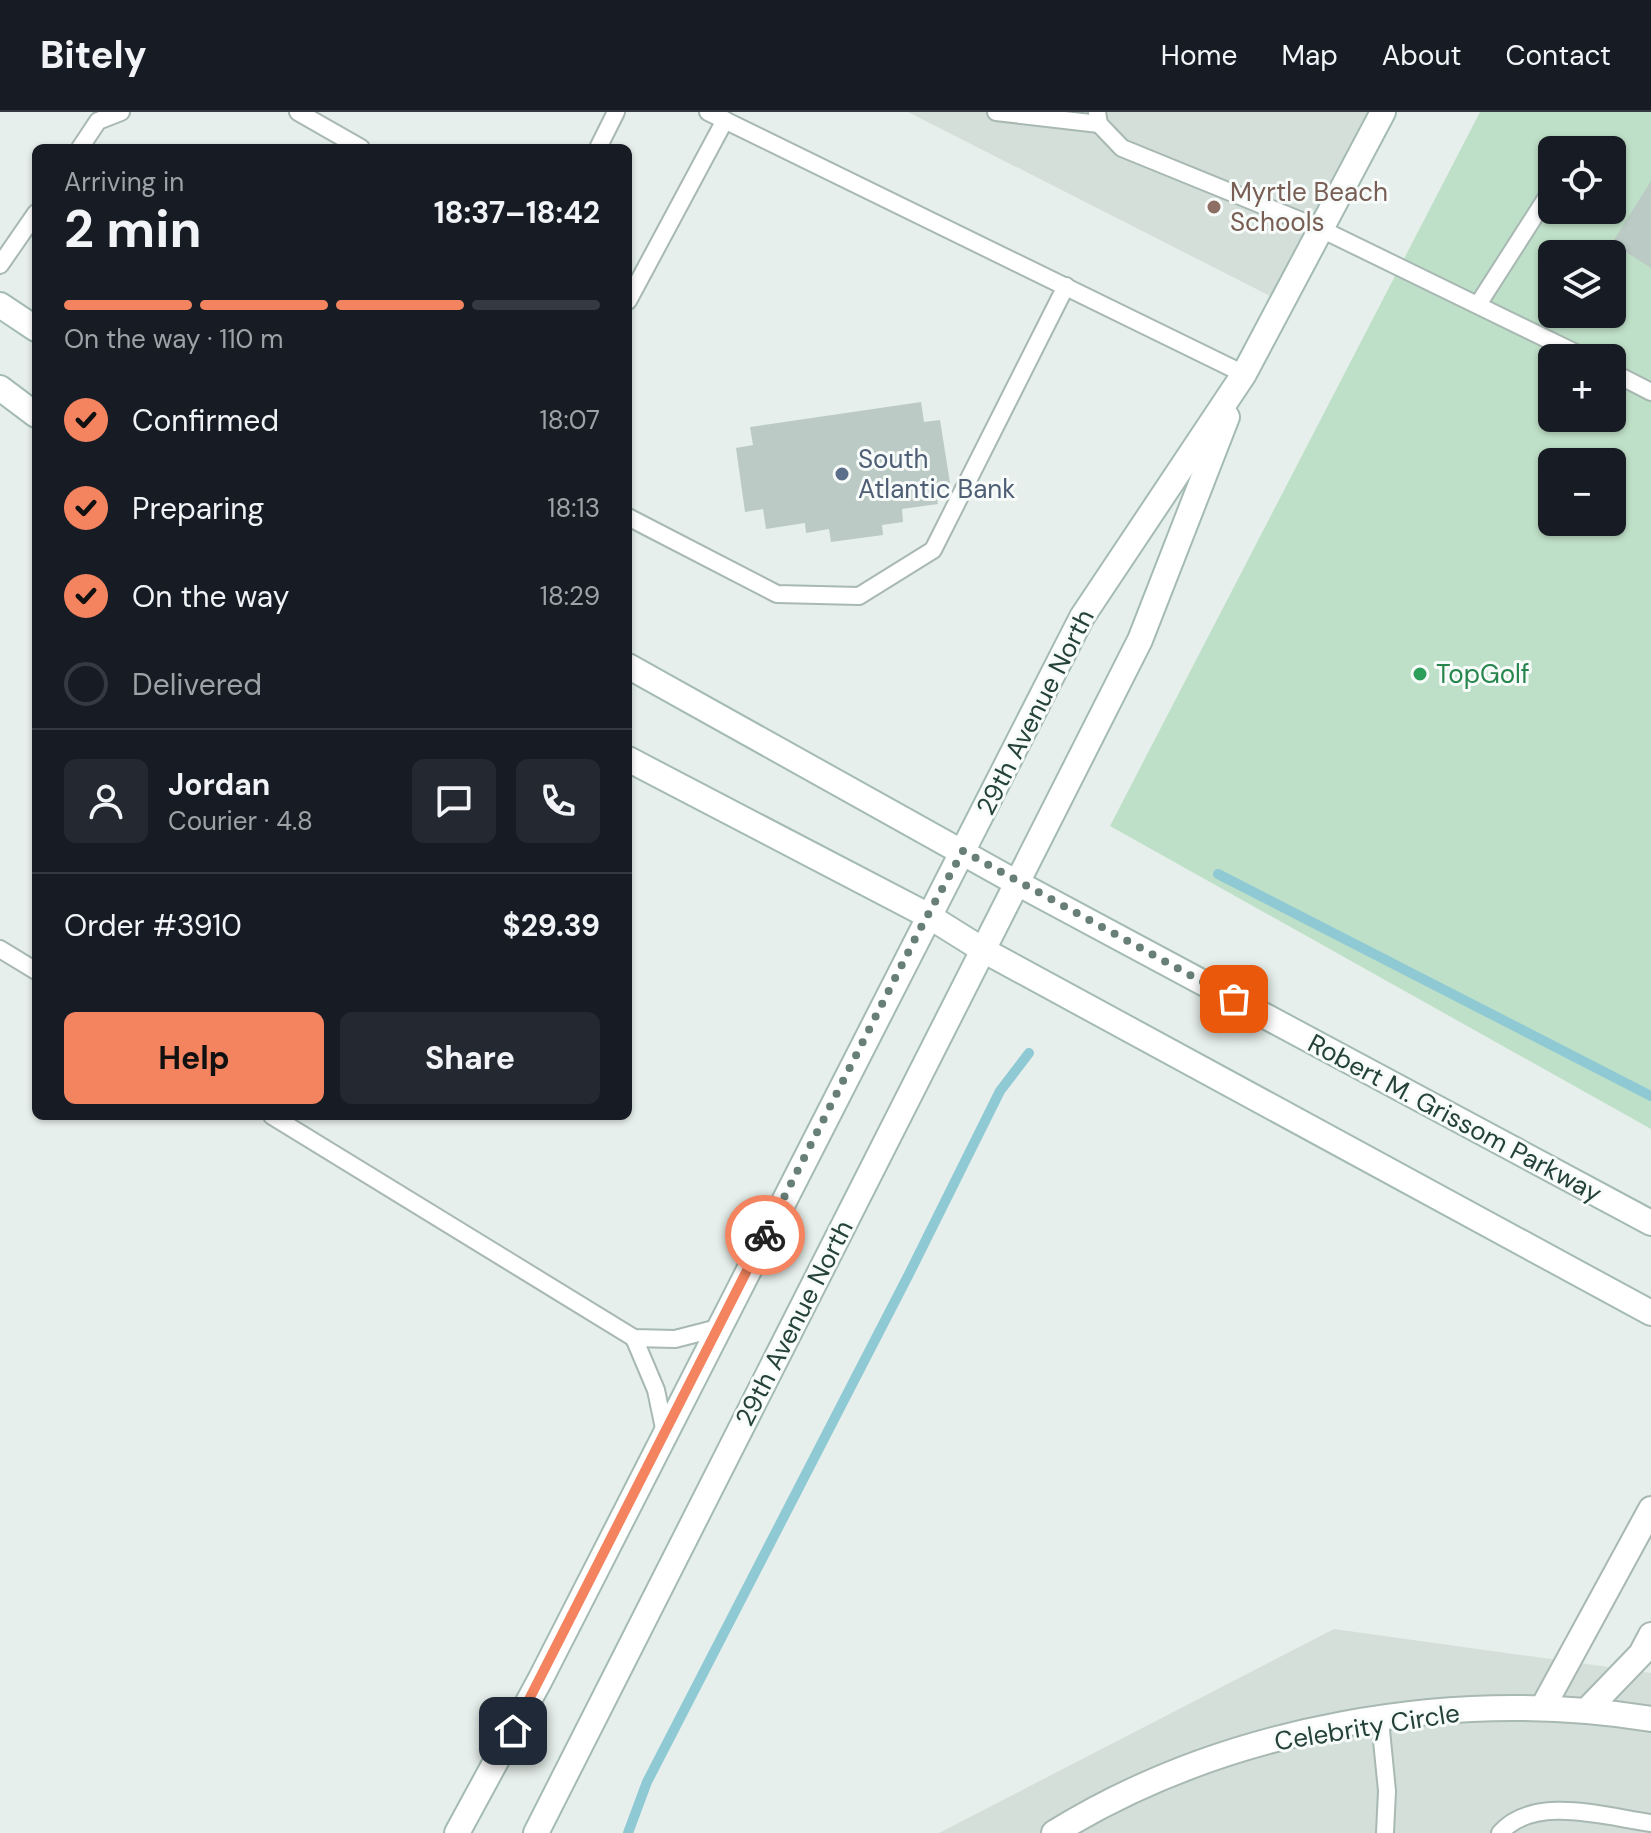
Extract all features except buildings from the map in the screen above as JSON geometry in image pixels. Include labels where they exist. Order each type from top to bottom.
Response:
[{"type":"main road","name":"29th Avenue North","points":[[457,1833],[540,1680],[927,915],[963,851],[1082,617],[1244,374],[1383,112]]},
{"type":"main road","points":[[0,305],[32,326]]},
{"type":"main road","name":"29th Avenue North","points":[[536,1833],[1140,640],[1244,374]]},
{"type":"main road","points":[[0,388],[32,412]]},
{"type":"main road","name":"Robert M. Grissom Parkway","points":[[632,668],[1017,883],[1651,1223]]},
{"type":"main road","points":[[632,761],[927,915],[983,950],[1651,1313]]},
{"type":"main road","points":[[1543,1707],[1651,1509]]},
{"type":"main road","points":[[1588,1709],[1641,1654],[1651,1635]]},
{"type":"main road","name":"Celebrity Circle","points":[[1054,1833],[1119,1795],[1182,1768],[1258,1744],[1380,1720],[1543,1707],[1588,1709],[1651,1719]]},
{"type":"lane","points":[[83,144],[98,121],[121,112]]},
{"type":"lane","points":[[298,112],[354,144]]},
{"type":"lane","points":[[600,144],[616,112]]},
{"type":"lane","points":[[708,112],[1244,374]]},
{"type":"lane","points":[[996,112],[1098,118],[1122,148],[1321,229],[1559,344]]},
{"type":"lane","points":[[632,294],[725,120]]},
{"type":"lane","points":[[1479,303],[1538,211]]},
{"type":"lane","points":[[0,265],[32,219]]},
{"type":"lane","points":[[632,519],[777,594],[859,596],[933,550],[1066,286]]},
{"type":"lane","points":[[1626,379],[1651,392]]},
{"type":"lane","points":[[0,949],[32,969]]},
{"type":"lane","points":[[279,1120],[634,1338],[675,1339],[718,1328]]},
{"type":"lane","points":[[634,1338],[656,1390],[665,1433]]},
{"type":"lane","points":[[1380,1720],[1387,1791],[1385,1833]]},
{"type":"lane","points":[[1500,1833],[1510,1822],[1541,1810],[1651,1823]]},
{"type":"shaded area","name":"Myrtle Beach Schools","points":[[908,112],[1383,112],[1282,302]]},
{"type":"shaded area","points":[[1334,1629],[1651,1673],[1651,1833],[939,1833]]},
{"type":"green space","name":"TopGolf","points":[[1480,112],[1651,112],[1651,1129],[1110,826]]},
{"type":"waterway","points":[[1218,874],[1651,1096]]},
{"type":"waterway","points":[[628,1833],[647,1782],[1000,1091],[1029,1053]]},
{"type":"way so far","points":[[765,1235],[919,931],[963,851],[1234,999]]},
{"type":"place","name":"Myrtle Beach Schools","points":[[1214,207]]},
{"type":"place","name":"South Atlantic Bank","points":[[842,474]]},
{"type":"place","name":"TopGolf","points":[[1420,674]]},
{"type":"route","points":[[513,1731],[765,1235]]}]
